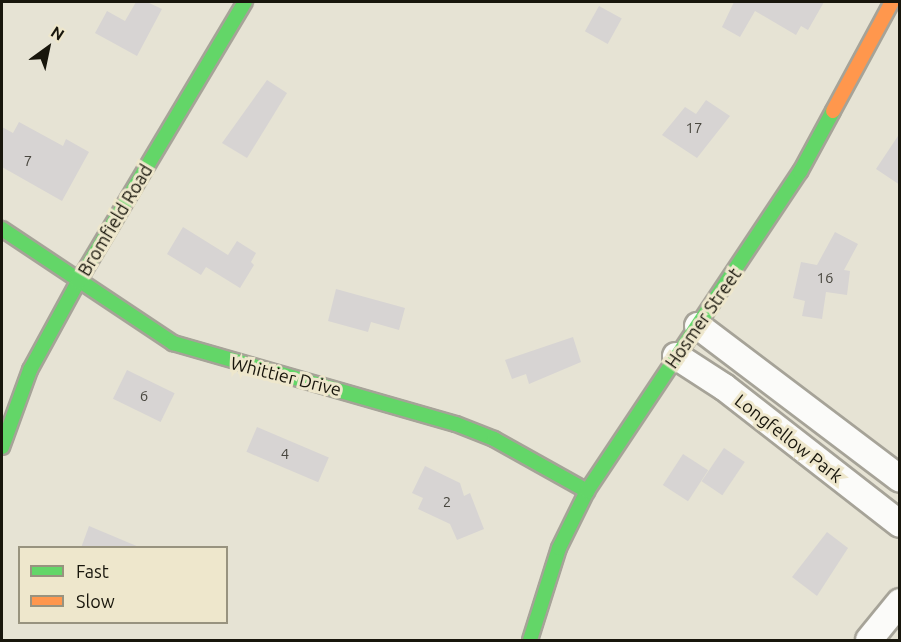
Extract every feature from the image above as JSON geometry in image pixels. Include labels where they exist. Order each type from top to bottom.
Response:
[{"type":"street","name":"Bromfield Road","points":[[2,447],[30,370],[78,282],[245,2]]},
{"type":"street","name":"Hosmer Street","points":[[530,640],[559,548],[587,491],[800,172],[892,2]]},
{"type":"street","name":"Whittier Drive","points":[[2,229],[173,344],[456,424],[494,439],[587,491]]},
{"type":"street","name":"Longfellow Park","points":[[698,326],[900,479]]},
{"type":"street","name":"Longfellow Park","points":[[676,356],[724,387],[900,524]]},
{"type":"street","points":[[869,640],[900,602]]},
{"type":"building","points":[[136,2],[147,2],[162,9],[137,56],[95,33],[107,11],[125,21]]},
{"type":"building","points":[[734,2],[824,2],[808,30],[801,26],[796,35],[755,11],[740,37],[722,27]]},
{"type":"building","points":[[599,6],[622,19],[608,44],[585,31]]},
{"type":"building","points":[[267,80],[287,93],[247,158],[222,143]]},
{"type":"building","points":[[706,100],[730,116],[697,158],[662,135],[685,107],[696,114]]},
{"type":"building","points":[[19,122],[63,146],[66,139],[89,152],[62,201],[2,167],[2,127],[13,133]]},
{"type":"building","points":[[900,133],[900,185],[876,169]]},
{"type":"building","points":[[183,227],[228,255],[237,241],[256,253],[251,262],[254,265],[240,288],[206,267],[201,275],[167,254]]},
{"type":"building","points":[[835,232],[858,244],[844,270],[850,271],[847,295],[826,292],[822,319],[802,316],[805,301],[793,298],[801,262],[817,265]]},
{"type":"building","points":[[336,289],[405,308],[399,330],[371,322],[368,332],[328,321]]},
{"type":"building","points":[[573,337],[581,362],[529,384],[526,374],[512,379],[505,360]]},
{"type":"building","points":[[127,370],[175,393],[161,422],[113,399]]},
{"type":"building","points":[[257,427],[329,457],[318,482],[246,452]]},
{"type":"building","points":[[724,448],[745,462],[722,495],[702,481]]},
{"type":"building","points":[[683,454],[708,470],[688,501],[663,485]]},
{"type":"building","points":[[425,466],[460,483],[464,496],[470,493],[484,529],[457,540],[450,524],[418,509],[423,498],[412,493]]},
{"type":"building","points":[[89,526],[137,546],[82,546]]},
{"type":"building","points":[[827,532],[848,548],[817,596],[792,577]]},
{"type":"traffic: fast","points":[[2,447],[30,370],[78,282],[245,2]]},
{"type":"traffic: fast","points":[[530,640],[559,548],[587,491],[800,172],[833,111]]},
{"type":"traffic: fast","points":[[2,229],[173,343],[456,424],[494,439],[587,491]]},
{"type":"traffic: slow","points":[[833,111],[892,2]]}]
